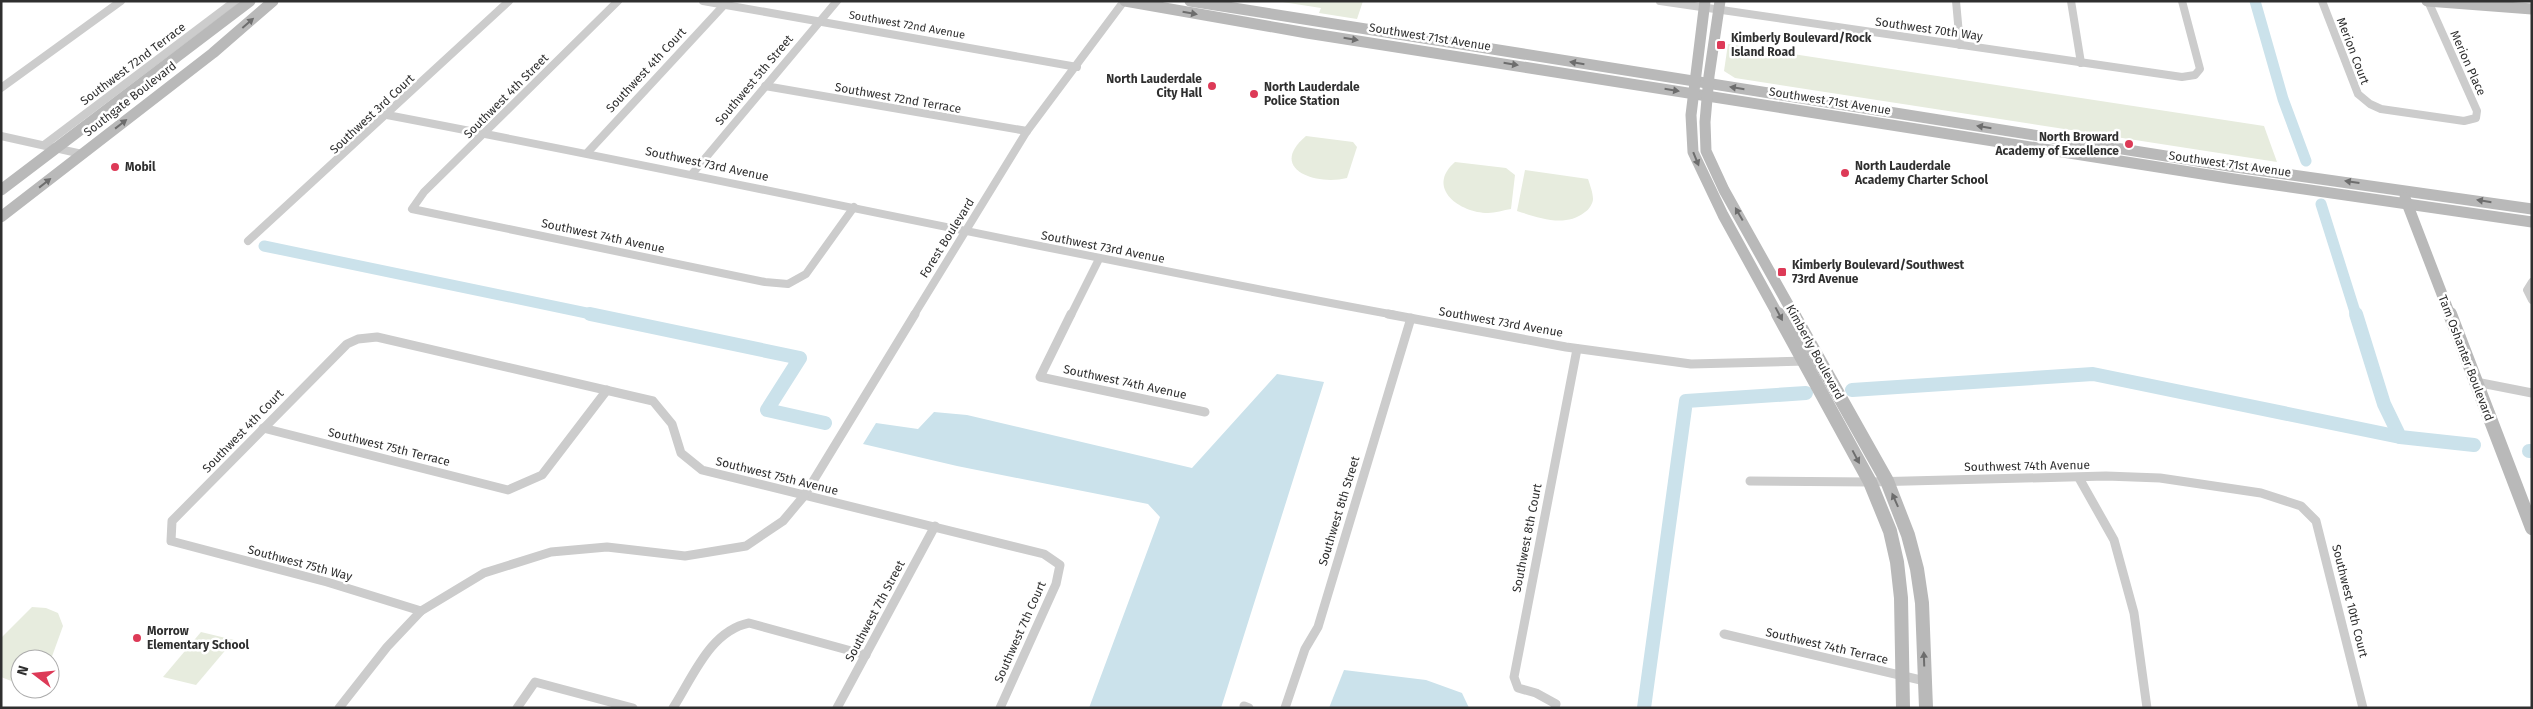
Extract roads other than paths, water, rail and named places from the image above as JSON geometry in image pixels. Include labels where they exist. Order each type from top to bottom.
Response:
[{"type":"main road","name":"Southgate Boulevard","points":[[1,190],[250,1]]},
{"type":"main road","name":"Southgate Boulevard","points":[[1,217],[213,53],[273,1]]},
{"type":"main road","name":"Southwest 71st Avenue","points":[[1125,1],[1307,33],[2234,179],[2407,202],[2532,222]]},
{"type":"main road","name":"Southwest 71st Avenue","points":[[1190,1],[2230,166],[2401,188],[2532,209]]},
{"type":"main road","points":[[2428,1],[2532,9]]},
{"type":"main road","name":"Kimberly Boulevard","points":[[1704,4],[1692,93],[1693,152],[1724,215],[1870,482],[1885,517],[1897,560],[1903,708]]},
{"type":"main road","name":"Kimberly Boulevard","points":[[1719,6],[1709,84],[1705,136],[1706,151],[1724,190],[1887,481],[1904,521],[1917,570],[1922,620],[1926,708]]},
{"type":"main road","name":"Tam Oshanter Boulevard","points":[[2401,188],[2531,525]]},
{"type":"street","points":[[1,88],[121,1]]},
{"type":"street","name":"Southwest 72nd Terrace","points":[[44,146],[235,1]]},
{"type":"street","name":"Southwest 3rd Court","points":[[248,241],[509,1]]},
{"type":"street","name":"Southwest 4th Street","points":[[412,209],[424,192],[618,1]]},
{"type":"street","name":"Southwest 72nd Avenue","points":[[703,1],[1078,67]]},
{"type":"street","name":"Southwest 5th Street","points":[[692,174],[837,1]]},
{"type":"street","name":"Forest Boulevard","points":[[804,496],[1028,131],[1078,67],[1125,1]]},
{"type":"street","name":"Southwest 70th Way","points":[[1660,1],[1719,6],[1960,45],[2182,77],[2195,75],[2200,69],[2182,1]]},
{"type":"street","points":[[1956,1],[1960,45]]},
{"type":"street","points":[[2070,1],[2081,63]]},
{"type":"street","name":"Merion Court","points":[[2322,1],[2358,94],[2370,104]]},
{"type":"street","name":"Merion Place","points":[[2370,104],[2381,109],[2464,121],[2476,118],[2477,111],[2428,1]]},
{"type":"street","name":"Southwest 4th Court","points":[[587,153],[724,5]]},
{"type":"street","name":"Southwest 72nd Terrace","points":[[765,86],[1028,131]]},
{"type":"street","name":"Southwest 73rd Avenue","points":[[387,115],[692,174],[1099,259],[1576,349],[1691,364],[1819,359]]},
{"type":"street","points":[[1,136],[82,154]]},
{"type":"street","name":"Southwest 74th Avenue","points":[[412,209],[765,282],[788,284],[806,274],[854,207]]},
{"type":"street","name":"Southwest 74th Avenue","points":[[1099,259],[1040,376],[1205,412]]},
{"type":"street","points":[[2532,282],[2527,290],[2532,300]]},
{"type":"street","name":"Southwest 8th Street","points":[[1286,708],[1305,649],[1318,627],[1411,318]]},
{"type":"street","name":"Southwest 75th Avenue","points":[[347,344],[358,339],[377,337],[654,401],[672,424],[681,453],[702,470],[1044,554],[1060,565]]},
{"type":"street","name":"Southwest 4th Court","points":[[171,541],[172,521],[347,344]]},
{"type":"street","name":"Southwest 8th Court","points":[[1555,708],[1556,704],[1536,693],[1518,688],[1514,677],[1576,349]]},
{"type":"street","points":[[2476,382],[2532,393]]},
{"type":"street","name":"Southwest 75th Terrace","points":[[263,428],[508,490],[542,475],[607,390]]},
{"type":"street","name":"Southwest 74th Avenue","points":[[1750,481],[1870,482],[2106,476],[2174,480],[2261,493],[2302,506]]},
{"type":"street","points":[[2079,478],[2114,540],[2134,613],[2148,708]]},
{"type":"street","points":[[339,708],[388,647],[421,611],[484,573],[551,552],[607,547],[685,556],[746,546],[783,521],[804,496]]},
{"type":"street","name":"Southwest 10th Court","points":[[2302,506],[2316,521],[2363,708]]},
{"type":"street","name":"Southwest 7th Street","points":[[837,708],[935,526]]},
{"type":"street","name":"Southwest 75th Way","points":[[171,541],[327,582],[421,611]]},
{"type":"street","name":"Southwest 7th Court","points":[[1000,708],[1056,584],[1060,565]]},
{"type":"street","points":[[673,708],[718,638],[735,626],[749,623],[866,655]]},
{"type":"street","name":"Southwest 74th Terrace","points":[[1724,634],[1925,681]]},
{"type":"street","points":[[517,708],[535,682],[633,708]]},
{"type":"water","points":[[1277,374],[1324,382],[1221,708],[1089,708],[1160,517],[1148,504],[957,466],[863,444],[876,423],[918,429],[934,412],[967,415],[1192,468]]},
{"type":"water","points":[[1344,670],[1426,680],[1462,693],[1469,708],[1329,708]]},
{"type":"waterway","points":[[2255,1],[2283,99],[2306,161]]},
{"type":"waterway","points":[[2321,204],[2356,315]]},
{"type":"waterway","points":[[264,246],[596,315]]},
{"type":"waterway","points":[[590,314],[800,358],[767,410],[825,423]]},
{"type":"waterway","points":[[2356,314],[2384,404],[2400,437]]},
{"type":"waterway","points":[[1852,390],[2093,374],[2400,437]]},
{"type":"waterway","points":[[1644,708],[1686,401],[1806,393]]},
{"type":"waterway","points":[[2400,437],[2474,445]]},
{"type":"place","name":"Kimberly Boulevard/Rock Island Road","points":[[1721,45]]},
{"type":"place","name":"North Lauderdale City Hall","points":[[1212,86]]},
{"type":"place","name":"North Lauderdale Police Station","points":[[1254,94]]},
{"type":"place","name":"North Broward Academy of Excellence","points":[[2129,144]]},
{"type":"place","name":"Mobil","points":[[115,167]]},
{"type":"place","name":"North Lauderdale Academy Charter School","points":[[1845,173]]},
{"type":"place","name":"Kimberly Boulevard/Southwest 73rd Avenue","points":[[1782,272]]},
{"type":"place","name":"Morrow Elementary School","points":[[137,638]]}]
